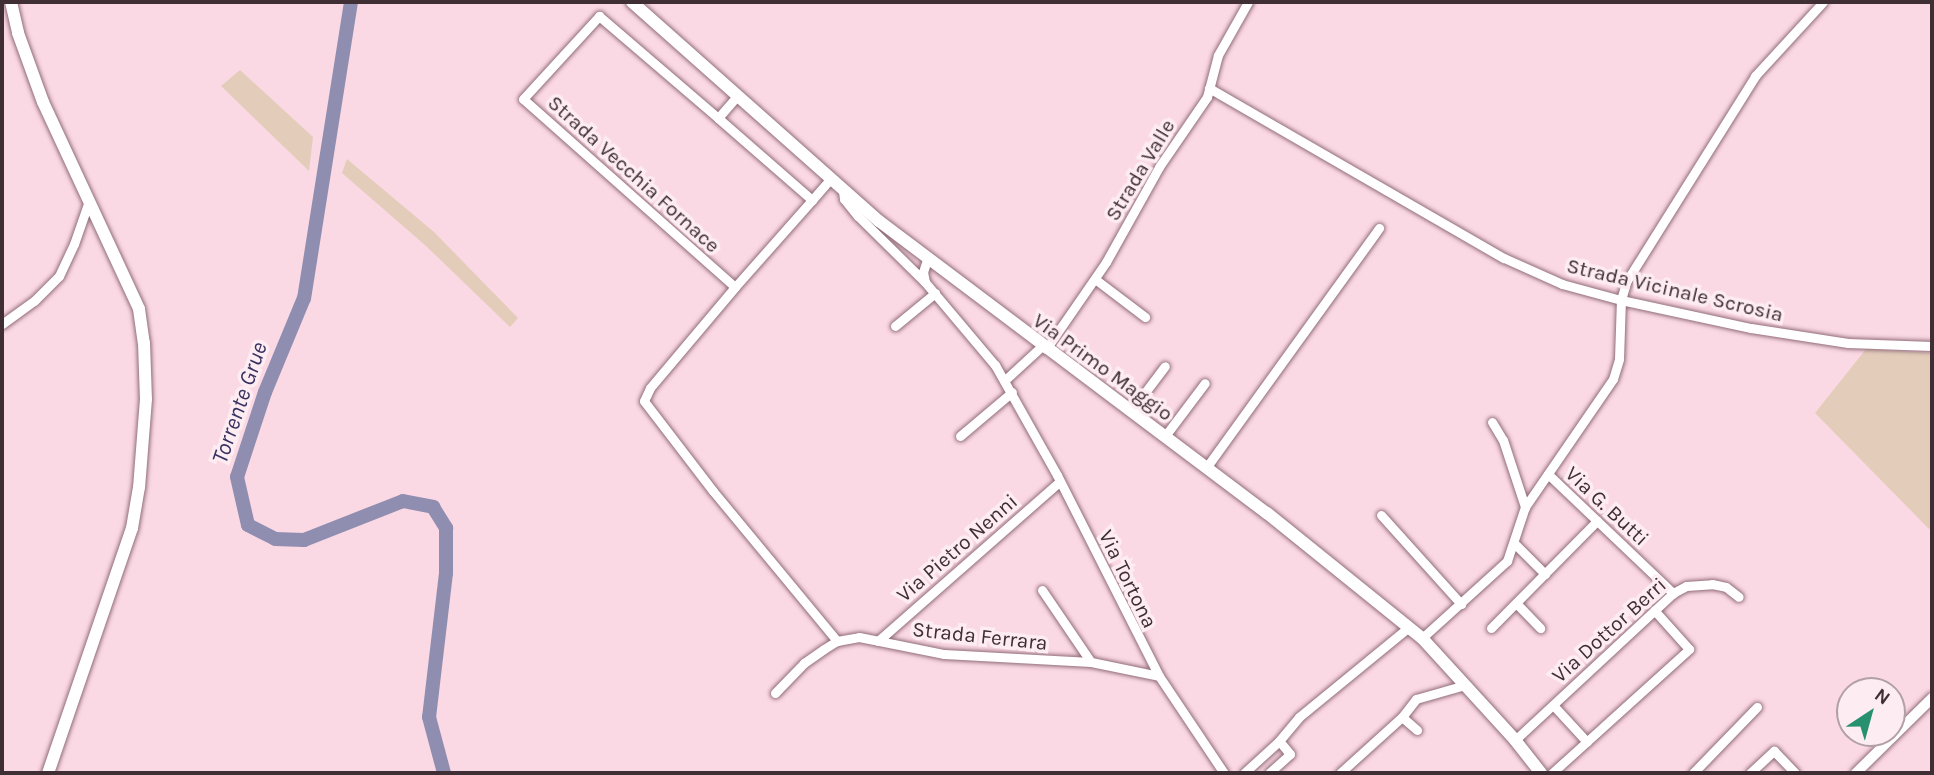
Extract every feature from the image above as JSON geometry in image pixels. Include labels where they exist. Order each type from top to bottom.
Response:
[{"type":"main road","points":[[11,2],[28,65],[139,309],[144,343],[145,411],[139,487],[132,528],[48,773]]},
{"type":"main road","name":"Via Primo Maggio","points":[[632,2],[843,191],[927,260],[1165,436],[1409,626],[1515,740],[1541,773]]},
{"type":"street","name":"Strada Valle","points":[[1004,380],[1044,348],[1094,279],[1159,167],[1207,97],[1218,55],[1248,2]]},
{"type":"street","points":[[1422,638],[1507,561],[1525,506],[1614,379],[1619,359],[1621,300],[1626,282],[1755,76],[1823,2]]},
{"type":"street","name":"Strada Vecchia Fornace","points":[[735,287],[523,99],[599,16],[812,200]]},
{"type":"street","name":"Strada Vicinale Scrosia","points":[[1209,88],[1504,258],[1562,284],[1621,300],[1751,328],[1836,341],[1932,346]]},
{"type":"street","points":[[718,118],[737,96]]},
{"type":"street","points":[[775,693],[804,663],[837,641],[713,491],[644,401],[650,388],[830,179]]},
{"type":"street","name":"Via Tortona","points":[[843,191],[844,199],[858,216],[925,282],[967,329],[1012,392],[1158,676],[1224,773]]},
{"type":"street","points":[[2,324],[34,301],[59,276],[75,244],[89,199]]},
{"type":"street","points":[[1206,468],[1379,228]]},
{"type":"street","points":[[925,282],[923,272],[927,260]]},
{"type":"street","points":[[1094,279],[1145,317]]},
{"type":"street","points":[[895,326],[934,293]]},
{"type":"street","points":[[1131,411],[1165,366]]},
{"type":"street","points":[[1165,436],[1205,383]]},
{"type":"street","points":[[960,436],[1012,392]]},
{"type":"street","points":[[1492,422],[1503,440],[1525,506]]},
{"type":"street","name":"Via G. Butti","points":[[1548,474],[1673,593]]},
{"type":"street","name":"Via Pietro Nenni","points":[[878,641],[1060,481]]},
{"type":"street","points":[[1381,515],[1461,604]]},
{"type":"street","points":[[1491,628],[1597,520]]},
{"type":"street","points":[[1514,543],[1545,574]]},
{"type":"street","name":"Via Dottor Berri","points":[[1515,740],[1673,593],[1686,586],[1712,584],[1726,587],[1739,597]]},
{"type":"street","points":[[1042,590],[1091,663]]},
{"type":"street","points":[[1516,603],[1540,628]]},
{"type":"street","points":[[1552,773],[1689,649],[1654,610]]},
{"type":"street","points":[[1244,773],[1279,741],[1299,717],[1409,626]]},
{"type":"street","name":"Strada Ferrara","points":[[837,641],[859,637],[944,654],[1091,663],[1158,676]]},
{"type":"street","points":[[1340,773],[1402,717],[1416,699],[1465,685]]},
{"type":"street","points":[[1856,773],[1932,698]]},
{"type":"street","points":[[1553,705],[1587,743]]},
{"type":"street","points":[[1693,773],[1758,707]]},
{"type":"street","points":[[1402,717],[1417,730]]},
{"type":"street","points":[[1269,773],[1290,754],[1279,741]]},
{"type":"street","points":[[1750,773],[1774,751],[1795,773]]},
{"type":"shaded area","points":[[240,70],[313,137],[309,171],[221,86]]},
{"type":"shaded area","points":[[347,159],[434,232],[518,318],[510,327],[426,246],[342,173]]},
{"type":"shaded area","points":[[1866,349],[1932,353],[1932,526],[1929,529],[1815,413]]},
{"type":"waterway","name":"Torrente Grue","points":[[351,2],[304,298],[265,392],[237,477],[248,525],[275,539],[304,540],[403,501],[433,507],[446,528],[446,573],[429,717],[444,773]]}]
